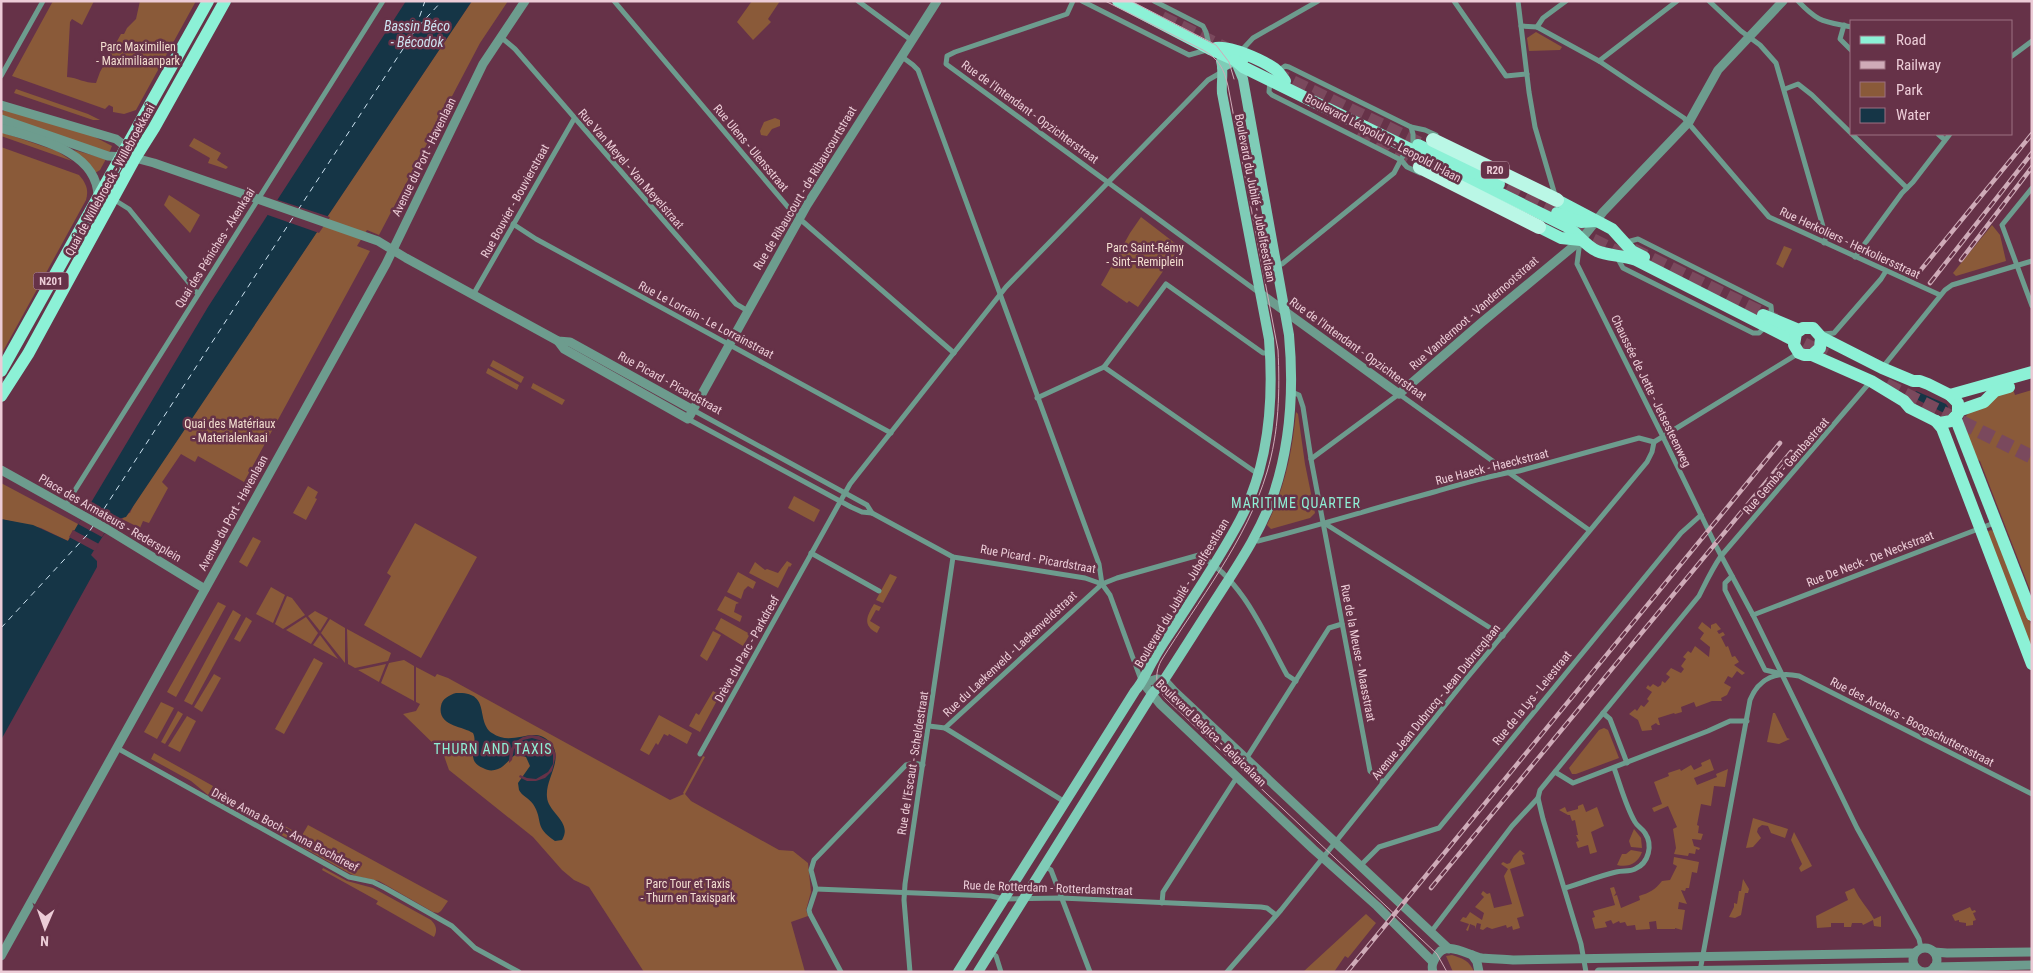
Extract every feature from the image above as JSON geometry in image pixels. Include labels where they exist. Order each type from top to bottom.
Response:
[{"type":"highway","name":"R20","points":[[1433,140],[1556,197]]},
{"type":"highway","name":"R20","points":[[1420,167],[1539,227]]},
{"type":"main road","name":"Quai de Willebroeck - Willebroekkaai","points":[[1,371],[208,1]]},
{"type":"main road","name":"Quai de Willebroeck - Willebroekkaai","points":[[1,396],[28,354],[135,158],[154,128],[225,1]]},
{"type":"main road","name":"Boulevard Léopold II - Leopold II-laan","points":[[1118,1],[1214,50],[1238,56],[1243,61],[1277,77],[1407,150],[1566,226],[1575,231],[1580,240],[1598,252],[1615,254],[1636,260],[1796,335],[1803,328],[1813,328],[1820,336],[1913,381],[1924,382],[1950,395]]},
{"type":"main road","points":[[1214,50],[1222,69],[1238,56]]},
{"type":"main road","name":"Boulevard Léopold II - Leopold II-laan","points":[[1238,56],[1247,75],[1277,77]]},
{"type":"main road","name":"Boulevard du Jubilé - Jubelfeestlaan","points":[[958,972],[1135,691],[1143,683],[1153,660],[1241,519],[1258,474],[1270,412],[1272,380],[1270,353],[1261,294],[1222,93],[1222,69]]},
{"type":"main road","name":"Boulevard du Jubilé - Jubelfeestlaan","points":[[978,972],[1152,694],[1164,680],[1229,579],[1252,540],[1268,507],[1280,472],[1290,424],[1292,371],[1247,75]]},
{"type":"main road","name":"Boulevard Léopold II - Leopold II-laan","points":[[1407,150],[1570,219],[1581,222],[1595,221]]},
{"type":"main road","name":"Boulevard Léopold II - Leopold II-laan","points":[[1556,197],[1612,229],[1632,251],[1769,322]]},
{"type":"main road","name":"Boulevard Léopold II - Leopold II-laan","points":[[1539,227],[1561,238],[1580,240]]},
{"type":"main road","points":[[1796,335],[1796,349],[1804,355],[1812,355],[1904,401],[1910,408],[1936,421],[1945,423],[1957,414],[1984,402],[1996,391],[2032,380]]},
{"type":"main road","points":[[1812,355],[1820,348],[1820,336]]},
{"type":"main road","points":[[2032,372],[1950,395],[1956,401],[1957,414],[1980,480],[2032,615]]},
{"type":"main road","points":[[1904,401],[1904,389],[1913,381]]},
{"type":"main road","points":[[1936,421],[1942,428],[2032,664]]},
{"type":"main road","points":[[1964,486],[1969,476],[1980,480]]},
{"type":"street","points":[[1,76],[42,1]]},
{"type":"street","name":"Quai des Péniches - Akenkaai","points":[[65,506],[384,1]]},
{"type":"street","name":"Avenue du Port - Havenlaan","points":[[1,956],[393,250],[483,64],[525,1]]},
{"type":"street","name":"Rue Ulens - Ulensstraat","points":[[614,1],[799,218],[954,353]]},
{"type":"street","points":[[858,1],[911,40]]},
{"type":"street","name":"Rue de Ribaucourt - de Ribaucourtstraat","points":[[688,419],[799,218],[903,58],[911,40],[937,1]]},
{"type":"street","name":"Rue de l'Intendant - Opzichterstraat","points":[[1073,1],[1067,14],[947,56],[948,68],[1589,530]]},
{"type":"street","points":[[1082,1],[1189,55],[1214,50],[1203,26],[1154,1]]},
{"type":"street","points":[[1238,56],[1253,38],[1318,1]]},
{"type":"street","points":[[1454,1],[1506,76],[1526,74]]},
{"type":"street","points":[[1518,1],[1526,74],[1535,127],[1556,197]]},
{"type":"street","points":[[1537,27],[1543,18],[1566,1]]},
{"type":"street","points":[[1598,61],[1677,1]]},
{"type":"street","points":[[1709,1],[1774,59],[1785,89],[1826,237],[1824,243]]},
{"type":"street","name":"Rue Vandernoot - Vandernootstraat","points":[[1311,459],[1400,394],[1580,240],[1595,221],[1688,122],[1718,70],[1783,1]]},
{"type":"street","points":[[1798,1],[1814,17],[1820,20],[1850,26]]},
{"type":"street","points":[[1844,25],[1840,39],[1850,49]]},
{"type":"street","name":"Rue Herkoliers - Herkoliersstraat","points":[[1521,26],[1537,27],[1598,61],[1688,122],[1769,217],[1940,295]]},
{"type":"street","name":"Rue Van Meyel - Van Meyelstraat","points":[[502,38],[515,49],[736,304],[748,311]]},
{"type":"street","points":[[2013,55],[2032,41]]},
{"type":"street","points":[[903,58],[918,70],[1099,564],[1102,584],[1110,595],[1143,683]]},
{"type":"street","name":"Boulevard Léopold II - Leopold II-laan","points":[[1407,150],[1272,96],[1269,92],[1285,66],[1289,67],[1411,127],[1425,130],[1548,188],[1556,197]]},
{"type":"street","name":"Drève du Parc - Parkdreef","points":[[700,754],[840,501],[891,432],[1000,294],[1208,80],[1222,69]]},
{"type":"street","points":[[1785,89],[1798,84],[1850,132]]},
{"type":"street","points":[[1,105],[116,139],[128,146],[135,158]]},
{"type":"street","name":"Rue Picard - Picardstraat","points":[[1,119],[102,154],[120,158],[135,158],[364,235],[558,340],[570,342],[867,505],[872,513]]},
{"type":"street","name":"Rue Bouvier - Bouvierstraat","points":[[473,295],[574,119]]},
{"type":"street","name":"Boulevard Léopold II - Leopold II-laan","points":[[1411,127],[1413,134],[1407,150],[1407,167],[1525,226],[1539,227]]},
{"type":"street","points":[[1,128],[61,148],[76,156],[98,187],[98,199]]},
{"type":"street","points":[[1853,135],[1907,188]]},
{"type":"street","points":[[1939,135],[1945,140]]},
{"type":"street","points":[[1856,257],[1949,135]]},
{"type":"street","points":[[1276,266],[1282,264],[1394,173],[1407,150]]},
{"type":"street","points":[[2032,188],[2002,225],[2032,306]]},
{"type":"street","points":[[113,198],[129,209],[198,294]]},
{"type":"street","name":"Rue Le Lorrain - Le Lorrainstraat","points":[[513,224],[536,239],[891,432]]},
{"type":"street","name":"Chaussée de Jette - Jetsesteenweg","points":[[1580,240],[1577,264],[1721,556],[1753,615],[1857,828],[1919,939],[1918,951]]},
{"type":"street","points":[[1887,367],[1940,295],[1952,285],[2032,261]]},
{"type":"street","name":"Boulevard Léopold II - Leopold II-laan","points":[[1820,336],[1834,333],[1886,271]]},
{"type":"street","points":[[1037,398],[1104,367],[1166,284],[1263,353],[1270,353]]},
{"type":"street","name":"Rue Picard - Picardstraat","points":[[558,340],[564,349],[688,419],[840,501],[862,512],[872,513],[953,557],[1085,578],[1102,584],[1199,555],[1229,579],[1240,592],[1287,676],[1296,681]]},
{"type":"street","points":[[1654,442],[1799,352]]},
{"type":"street","points":[[1104,367],[1258,474]]},
{"type":"street","name":"Rue Gemba - Gembastraat","points":[[1430,931],[1512,826],[1538,798],[1540,790],[1699,596],[1710,571],[1721,556],[1868,384]]},
{"type":"street","name":"Rue de la Meuse - Maasstraat","points":[[1292,392],[1299,395],[1303,407],[1311,459],[1370,771],[1383,782]]},
{"type":"street","name":"Rue Haeck - Haeckstraat","points":[[1252,540],[1258,541],[1639,438],[1654,442]]},
{"type":"street","name":"Avenue Jean Dubrucq - Jean Dubrucqlaan","points":[[1226,972],[1276,915],[1589,530],[1647,462],[1654,442]]},
{"type":"street","name":"Place des Armateurs - Redersplein","points":[[1,470],[107,529],[205,589]]},
{"type":"street","name":"Rue de la Lys - Leiestraat","points":[[1360,866],[1375,849],[1439,828],[1681,533],[1701,515]]},
{"type":"street","points":[[1324,522],[1503,636]]},
{"type":"street","name":"Rue De Neck - De Neckstraat","points":[[1753,615],[1995,522]]},
{"type":"street","points":[[811,553],[880,591]]},
{"type":"street","name":"Rue de l'Escaut - Scheldestraat","points":[[910,972],[904,892],[953,557]]},
{"type":"street","points":[[1732,576],[1725,584],[1726,590],[1765,670],[1781,674]]},
{"type":"street","name":"Rue du Laekenveld - Laekenveldstraat","points":[[928,726],[945,728],[1102,584]]},
{"type":"street","points":[[1246,759],[1330,628],[1342,624]]},
{"type":"street","points":[[1700,971],[1750,700],[1754,690],[1770,676],[1781,674]]},
{"type":"street","name":"Rue des Archers - Boogschuttersstraat","points":[[1781,674],[1799,676],[2032,794]]},
{"type":"street","name":"Boulevard Belgica - Belgicalaan","points":[[1432,968],[1421,949],[1237,777],[1143,683],[1156,679],[1164,680],[1449,949]]},
{"type":"street","points":[[1603,713],[1610,719],[1627,763]]},
{"type":"street","points":[[1555,772],[1573,783],[1730,721],[1747,721]]},
{"type":"street","points":[[945,728],[1065,802]]},
{"type":"street","name":"Drève Anna Boch - Anna Bochdreef","points":[[116,748],[349,877],[373,882],[385,888],[452,926],[475,948],[519,972]]},
{"type":"street","points":[[841,972],[810,914],[809,910],[816,889],[810,870],[814,860],[906,765],[914,763],[923,765]]},
{"type":"street","points":[[1565,888],[1618,871],[1628,871],[1636,868],[1641,865],[1647,856],[1648,838],[1635,823],[1614,768]]},
{"type":"street","points":[[1162,903],[1163,892],[1237,777]]},
{"type":"street","points":[[1538,798],[1581,944],[1586,972]]},
{"type":"street","points":[[1044,866],[1051,870],[1090,972]]},
{"type":"street","name":"Rue de Rotterdam - Rotterdamstraat","points":[[816,889],[904,892],[1004,899],[1061,898],[1264,908],[1276,915]]},
{"type":"street","points":[[1432,968],[1437,954],[1449,949],[1464,950],[1480,958],[1513,960],[1889,954],[1928,948],[1934,952],[1947,953],[2032,952]]},
{"type":"street","points":[[1915,967],[1913,958],[1918,951]]},
{"type":"street","points":[[990,952],[996,956],[1001,972]]},
{"type":"street","points":[[1934,952],[1937,959],[1934,969]]},
{"type":"street","points":[[1889,954],[1890,969]]},
{"type":"street","points":[[1472,955],[1477,962],[1479,972]]},
{"type":"street","points":[[1599,972],[1890,969],[1915,967],[1922,971],[2032,965]]},
{"type":"green space","name":"Parc Maximilien - Maximiliaanpark","points":[[53,1],[94,1],[82,25],[72,19],[70,22],[67,77],[96,83],[121,34],[124,34],[136,19],[140,1],[196,1],[136,110],[124,114],[113,112],[113,107],[109,105],[105,109],[12,76]]},
{"type":"green space","name":"Quai des Matériaux - Materialenkaai","points":[[472,1],[508,1],[480,43],[379,235],[367,230],[357,246],[370,251],[244,482],[198,456],[195,462],[181,454],[162,482],[168,488],[149,523],[143,521],[140,528],[122,519],[130,513],[134,504]]},
{"type":"green space","points":[[752,1],[780,1],[768,19],[771,22],[753,40],[737,22]]},
{"type":"green space","points":[[1536,32],[1562,47],[1560,50],[1529,51],[1527,38]]},
{"type":"green space","points":[[16,89],[100,120],[93,120],[14,93]]},
{"type":"green space","points":[[4,110],[91,135],[112,146],[109,153],[1,115]]},
{"type":"green space","points":[[775,118],[780,120],[780,126],[772,129],[767,136],[761,135],[760,131],[764,122]]},
{"type":"green space","points":[[1,132],[57,151],[72,161],[1,136]]},
{"type":"green space","points":[[194,138],[221,153],[217,160],[228,167],[226,169],[208,163],[210,158],[189,146]]},
{"type":"green space","points":[[1,147],[79,175],[85,184],[87,193],[86,200],[1,355]]},
{"type":"green space","points":[[74,150],[106,159],[100,170],[95,173]]},
{"type":"green space","points":[[169,195],[200,215],[190,233],[164,205]]},
{"type":"green space","name":"Parc Saint-Rémy - Sint–Remiplein","points":[[1141,217],[1180,247],[1138,307],[1129,301],[1127,303],[1101,285]]},
{"type":"green space","points":[[1992,225],[2000,235],[2006,261],[1956,276],[1953,273]]},
{"type":"green space","points":[[1784,246],[1792,249],[1783,268],[1776,264]]},
{"type":"green space","points":[[493,360],[524,377],[521,383],[490,366]]},
{"type":"green space","points":[[488,368],[519,385],[517,390],[486,373]]},
{"type":"green space","points":[[533,383],[565,400],[562,405],[531,388]]},
{"type":"green space","points":[[2013,389],[2015,395],[2032,390],[2032,595],[1964,425],[1966,416],[1977,406]]},
{"type":"green space","points":[[1296,412],[1298,414],[1305,464],[1315,513],[1310,518],[1271,529],[1267,525],[1279,497],[1287,470]]},
{"type":"green space","points":[[1,483],[78,524],[68,541],[41,528],[1,519]]},
{"type":"green space","points":[[308,486],[318,492],[315,498],[317,499],[306,520],[293,513]]},
{"type":"green space","points":[[794,496],[820,510],[814,522],[788,508]]},
{"type":"green space","points":[[415,523],[477,557],[421,658],[364,625],[391,576],[387,573]]},
{"type":"green space","points":[[1991,530],[1996,533],[2032,627],[2032,652],[1987,532]]},
{"type":"green space","points":[[253,537],[261,541],[247,567],[239,562]]},
{"type":"green space","points":[[787,561],[792,564],[789,566],[778,588],[749,573],[755,562],[765,570],[778,573]]},
{"type":"green space","points":[[738,572],[756,582],[753,589],[748,586],[744,590],[741,599],[727,592]]},
{"type":"green space","points":[[890,574],[897,577],[883,603],[876,600]]},
{"type":"green space","points":[[271,587],[285,595],[273,623],[256,614]]},
{"type":"green space","points":[[287,596],[292,598],[305,615],[283,629],[275,624]]},
{"type":"green space","points":[[725,596],[739,603],[736,604],[734,612],[742,616],[740,622],[717,610]]},
{"type":"green space","points":[[218,602],[226,606],[176,697],[167,692]]},
{"type":"green space","points":[[874,604],[881,607],[879,611],[876,610],[870,621],[880,627],[877,633],[869,627],[867,620]]},
{"type":"green space","points":[[233,610],[241,615],[192,705],[184,701]]},
{"type":"green space","points":[[315,611],[328,618],[320,631],[308,616]]},
{"type":"green space","points":[[246,617],[252,621],[240,642],[234,639]]},
{"type":"green space","points":[[306,617],[318,633],[311,644],[286,630]]},
{"type":"green space","points":[[721,618],[750,634],[743,646],[715,629]]},
{"type":"green space","points":[[330,619],[345,628],[345,663],[321,633]]},
{"type":"green space","points":[[1702,622],[1711,629],[1711,625],[1716,623],[1721,629],[1717,631],[1719,634],[1723,632],[1725,635],[1721,637],[1726,647],[1728,646],[1732,657],[1735,656],[1739,662],[1734,665],[1745,673],[1742,675],[1737,671],[1732,678],[1728,676],[1724,683],[1731,687],[1727,695],[1721,698],[1722,701],[1712,701],[1696,707],[1694,702],[1681,707],[1682,712],[1658,718],[1660,725],[1656,723],[1651,726],[1652,730],[1642,731],[1638,720],[1629,714],[1635,709],[1637,711],[1641,705],[1644,707],[1649,701],[1647,699],[1652,692],[1646,688],[1648,685],[1650,687],[1653,684],[1658,687],[1662,681],[1665,683],[1670,677],[1666,674],[1671,668],[1681,673],[1684,669],[1681,666],[1686,659],[1683,657],[1688,651],[1691,653],[1695,646],[1709,657],[1710,647],[1700,639],[1704,633],[1698,628]]},
{"type":"green space","points":[[347,629],[391,653],[388,661],[355,668],[348,664]]},
{"type":"green space","points":[[713,631],[721,635],[707,661],[700,656]]},
{"type":"green space","points":[[320,635],[338,659],[313,645]]},
{"type":"green space","points":[[314,658],[323,663],[284,734],[275,729]]},
{"type":"green space","points":[[404,660],[414,666],[414,701],[381,683],[389,663]]},
{"type":"green space","points":[[386,664],[379,682],[358,670]]},
{"type":"green space","name":"Parc Tour et Taxis - Thurn en Taxispark","points":[[416,667],[435,677],[437,674],[448,678],[670,800],[684,794],[703,756],[705,757],[685,794],[691,801],[779,850],[793,851],[808,863],[811,892],[806,910],[808,916],[791,922],[805,972],[644,972],[589,887],[574,880],[562,870],[533,837],[449,770],[443,753],[403,714],[416,711],[420,704],[416,702]]},
{"type":"green space","points":[[214,674],[221,678],[202,712],[194,707]]},
{"type":"green space","points":[[713,691],[720,695],[700,732],[689,726],[696,713],[699,715]]},
{"type":"green space","points":[[161,702],[174,708],[157,739],[144,732]]},
{"type":"green space","points":[[178,711],[183,714],[165,744],[161,742]]},
{"type":"green space","points":[[1773,713],[1775,713],[1787,738],[1790,739],[1779,744],[1767,742]]},
{"type":"green space","points":[[659,715],[692,733],[687,744],[669,734],[668,736],[664,734],[658,745],[656,743],[649,755],[640,750]]},
{"type":"green space","points":[[187,716],[196,721],[180,752],[168,746]]},
{"type":"green space","points":[[1604,728],[1608,730],[1619,758],[1572,774],[1569,768],[1599,730]]},
{"type":"green space","points":[[154,753],[213,786],[208,795],[191,781],[151,759]]},
{"type":"green space","points":[[1710,759],[1714,770],[1694,778],[1697,785],[1717,777],[1716,774],[1728,769],[1725,787],[1714,786],[1711,806],[1701,804],[1697,825],[1699,826],[1698,833],[1703,834],[1701,840],[1692,839],[1694,846],[1700,848],[1699,850],[1696,849],[1695,854],[1689,853],[1688,856],[1674,854],[1676,848],[1673,829],[1677,827],[1668,806],[1654,812],[1652,808],[1662,804],[1654,782],[1669,776],[1668,773],[1680,769],[1681,771],[1691,765],[1694,770],[1702,766],[1701,763]]},
{"type":"green space","points":[[1583,804],[1586,812],[1597,807],[1604,826],[1591,832],[1597,852],[1590,854],[1588,845],[1578,848],[1576,842],[1579,841],[1576,835],[1578,835],[1575,820],[1572,821],[1570,815],[1559,810],[1565,807],[1567,812],[1578,809],[1578,806]]},
{"type":"green space","points":[[246,805],[292,830],[287,838],[241,813]]},
{"type":"green space","points":[[1753,818],[1788,829],[1785,838],[1771,833],[1768,826],[1762,825],[1758,828],[1757,832],[1761,838],[1753,847],[1746,848]]},
{"type":"green space","points":[[308,825],[448,901],[441,911],[438,913],[433,912],[379,881],[355,876],[347,872],[297,844]]},
{"type":"green space","points":[[1634,829],[1641,838],[1642,848],[1631,847],[1629,841]]},
{"type":"green space","points":[[1794,832],[1812,866],[1801,872],[1799,868],[1802,864],[1791,840]]},
{"type":"green space","points":[[1520,850],[1525,854],[1522,855],[1525,864],[1510,869],[1524,916],[1517,918],[1520,928],[1513,930],[1512,926],[1507,928],[1506,925],[1492,929],[1487,927],[1483,930],[1480,929],[1481,924],[1477,923],[1475,929],[1475,926],[1470,924],[1468,931],[1466,930],[1469,924],[1460,921],[1463,917],[1466,918],[1470,912],[1482,920],[1484,913],[1475,907],[1484,897],[1481,894],[1483,891],[1487,894],[1490,893],[1494,908],[1512,904],[1504,876],[1508,869],[1501,864],[1503,862],[1510,863]]},
{"type":"green space","points":[[1631,850],[1642,852],[1638,859],[1633,864],[1617,865],[1622,854],[1626,854]]},
{"type":"green space","points":[[1674,857],[1699,862],[1697,873],[1692,872],[1689,888],[1686,888],[1685,891],[1681,890],[1687,904],[1679,902],[1678,909],[1685,910],[1682,930],[1675,928],[1657,929],[1656,921],[1649,922],[1650,929],[1636,930],[1635,925],[1627,926],[1625,922],[1620,923],[1619,921],[1613,924],[1611,920],[1605,922],[1607,927],[1595,929],[1592,918],[1595,917],[1593,911],[1615,905],[1610,888],[1614,887],[1616,893],[1614,896],[1617,895],[1621,908],[1640,900],[1639,896],[1652,891],[1662,881],[1670,880],[1677,866],[1673,864]]},
{"type":"green space","points":[[323,868],[347,881],[373,888],[431,920],[436,928],[434,937],[376,904],[378,901],[322,870]]},
{"type":"green space","points":[[1743,879],[1749,889],[1748,893],[1745,893],[1741,915],[1735,918],[1729,917],[1734,903],[1737,904]]},
{"type":"green space","points":[[1854,888],[1874,919],[1881,916],[1881,927],[1874,926],[1873,920],[1863,925],[1862,923],[1852,923],[1851,927],[1844,927],[1844,923],[1831,923],[1831,927],[1817,928],[1816,916],[1848,900],[1845,892]]},
{"type":"green space","points":[[1970,907],[1972,911],[1975,910],[1976,912],[1973,913],[1976,920],[1973,921],[1973,925],[1966,926],[1966,923],[1959,922],[1959,920],[1955,921],[1952,915]]},
{"type":"green space","points":[[1366,914],[1376,923],[1348,958],[1345,956],[1334,972],[1303,972]]},
{"type":"green space","points":[[1452,955],[1465,960],[1474,972],[1453,972],[1446,956]]},
{"type":"water","name":"Bassin Béco - Bécodok","points":[[406,1],[472,1],[126,517],[113,520],[91,555],[97,561],[97,567],[1,740],[1,519],[33,525],[68,541],[208,307]]},
{"type":"water","points":[[1916,391],[1946,404],[1948,407],[1947,411],[1942,412],[1916,399],[1913,395]]},
{"type":"water","points":[[456,693],[467,694],[479,702],[484,721],[492,733],[508,738],[537,735],[550,742],[556,755],[547,797],[548,803],[564,828],[565,834],[562,840],[555,841],[548,836],[541,827],[533,804],[519,790],[518,783],[530,766],[526,757],[517,754],[503,766],[494,770],[485,769],[474,761],[473,733],[447,721],[441,713],[444,699]]},
{"type":"pier","points":[[275,199],[330,217],[319,233],[265,214]]},
{"type":"pier","points":[[88,509],[112,521],[102,537],[78,524]]},
{"type":"pier","points":[[73,530],[99,544],[95,551],[69,537]]},
{"type":"pier","points":[[531,735],[547,740],[553,747],[556,755],[552,771],[545,778],[536,781],[527,781],[519,777],[520,775],[536,779],[548,772],[553,764],[553,754],[546,742],[532,738],[523,740],[514,749],[512,760],[509,763],[510,750],[515,742]]},
{"type":"ferry route","points":[[416,27],[425,1]]},
{"type":"ferry route","points":[[298,210],[416,29],[442,1]]},
{"type":"ferry route","points":[[98,518],[294,216]]},
{"type":"ferry route","points":[[1,628],[87,535],[93,526]]},
{"type":"tunnel","points":[[1162,18],[1228,50]]},
{"type":"tunnel","points":[[1274,73],[1426,147]]},
{"type":"tunnel","points":[[1360,130],[1420,167]]},
{"type":"tunnel","points":[[1488,178],[1569,218]]},
{"type":"tunnel","points":[[1574,231],[1627,257]]},
{"type":"tunnel","points":[[1633,250],[1775,320]]},
{"type":"tunnel","points":[[1785,335],[1826,355]]},
{"type":"tunnel","points":[[1886,385],[2032,457]]},
{"type":"tram line","points":[[1105,1],[1203,50],[1217,61],[1225,74],[1278,350],[1279,396],[1274,442],[1267,472],[1247,522],[1234,546],[1161,661],[1157,671],[1158,685],[1165,698],[1437,954],[1447,972]]},
{"type":"tram line","points":[[1131,1],[1216,45],[1229,62],[1234,79]]},
{"type":"railway","points":[[1915,277],[2032,134]]},
{"type":"railway","points":[[1930,283],[2032,153]]},
{"type":"railway","points":[[1961,260],[2032,167]]},
{"type":"railway","points":[[1347,972],[1780,443]]},
{"type":"railway","points":[[1431,888],[1791,452]]},
{"type":"district","name":"MARITIME QUARTER","points":[[1296,503]]},
{"type":"district","name":"THURN AND TAXIS","points":[[493,749]]}]
